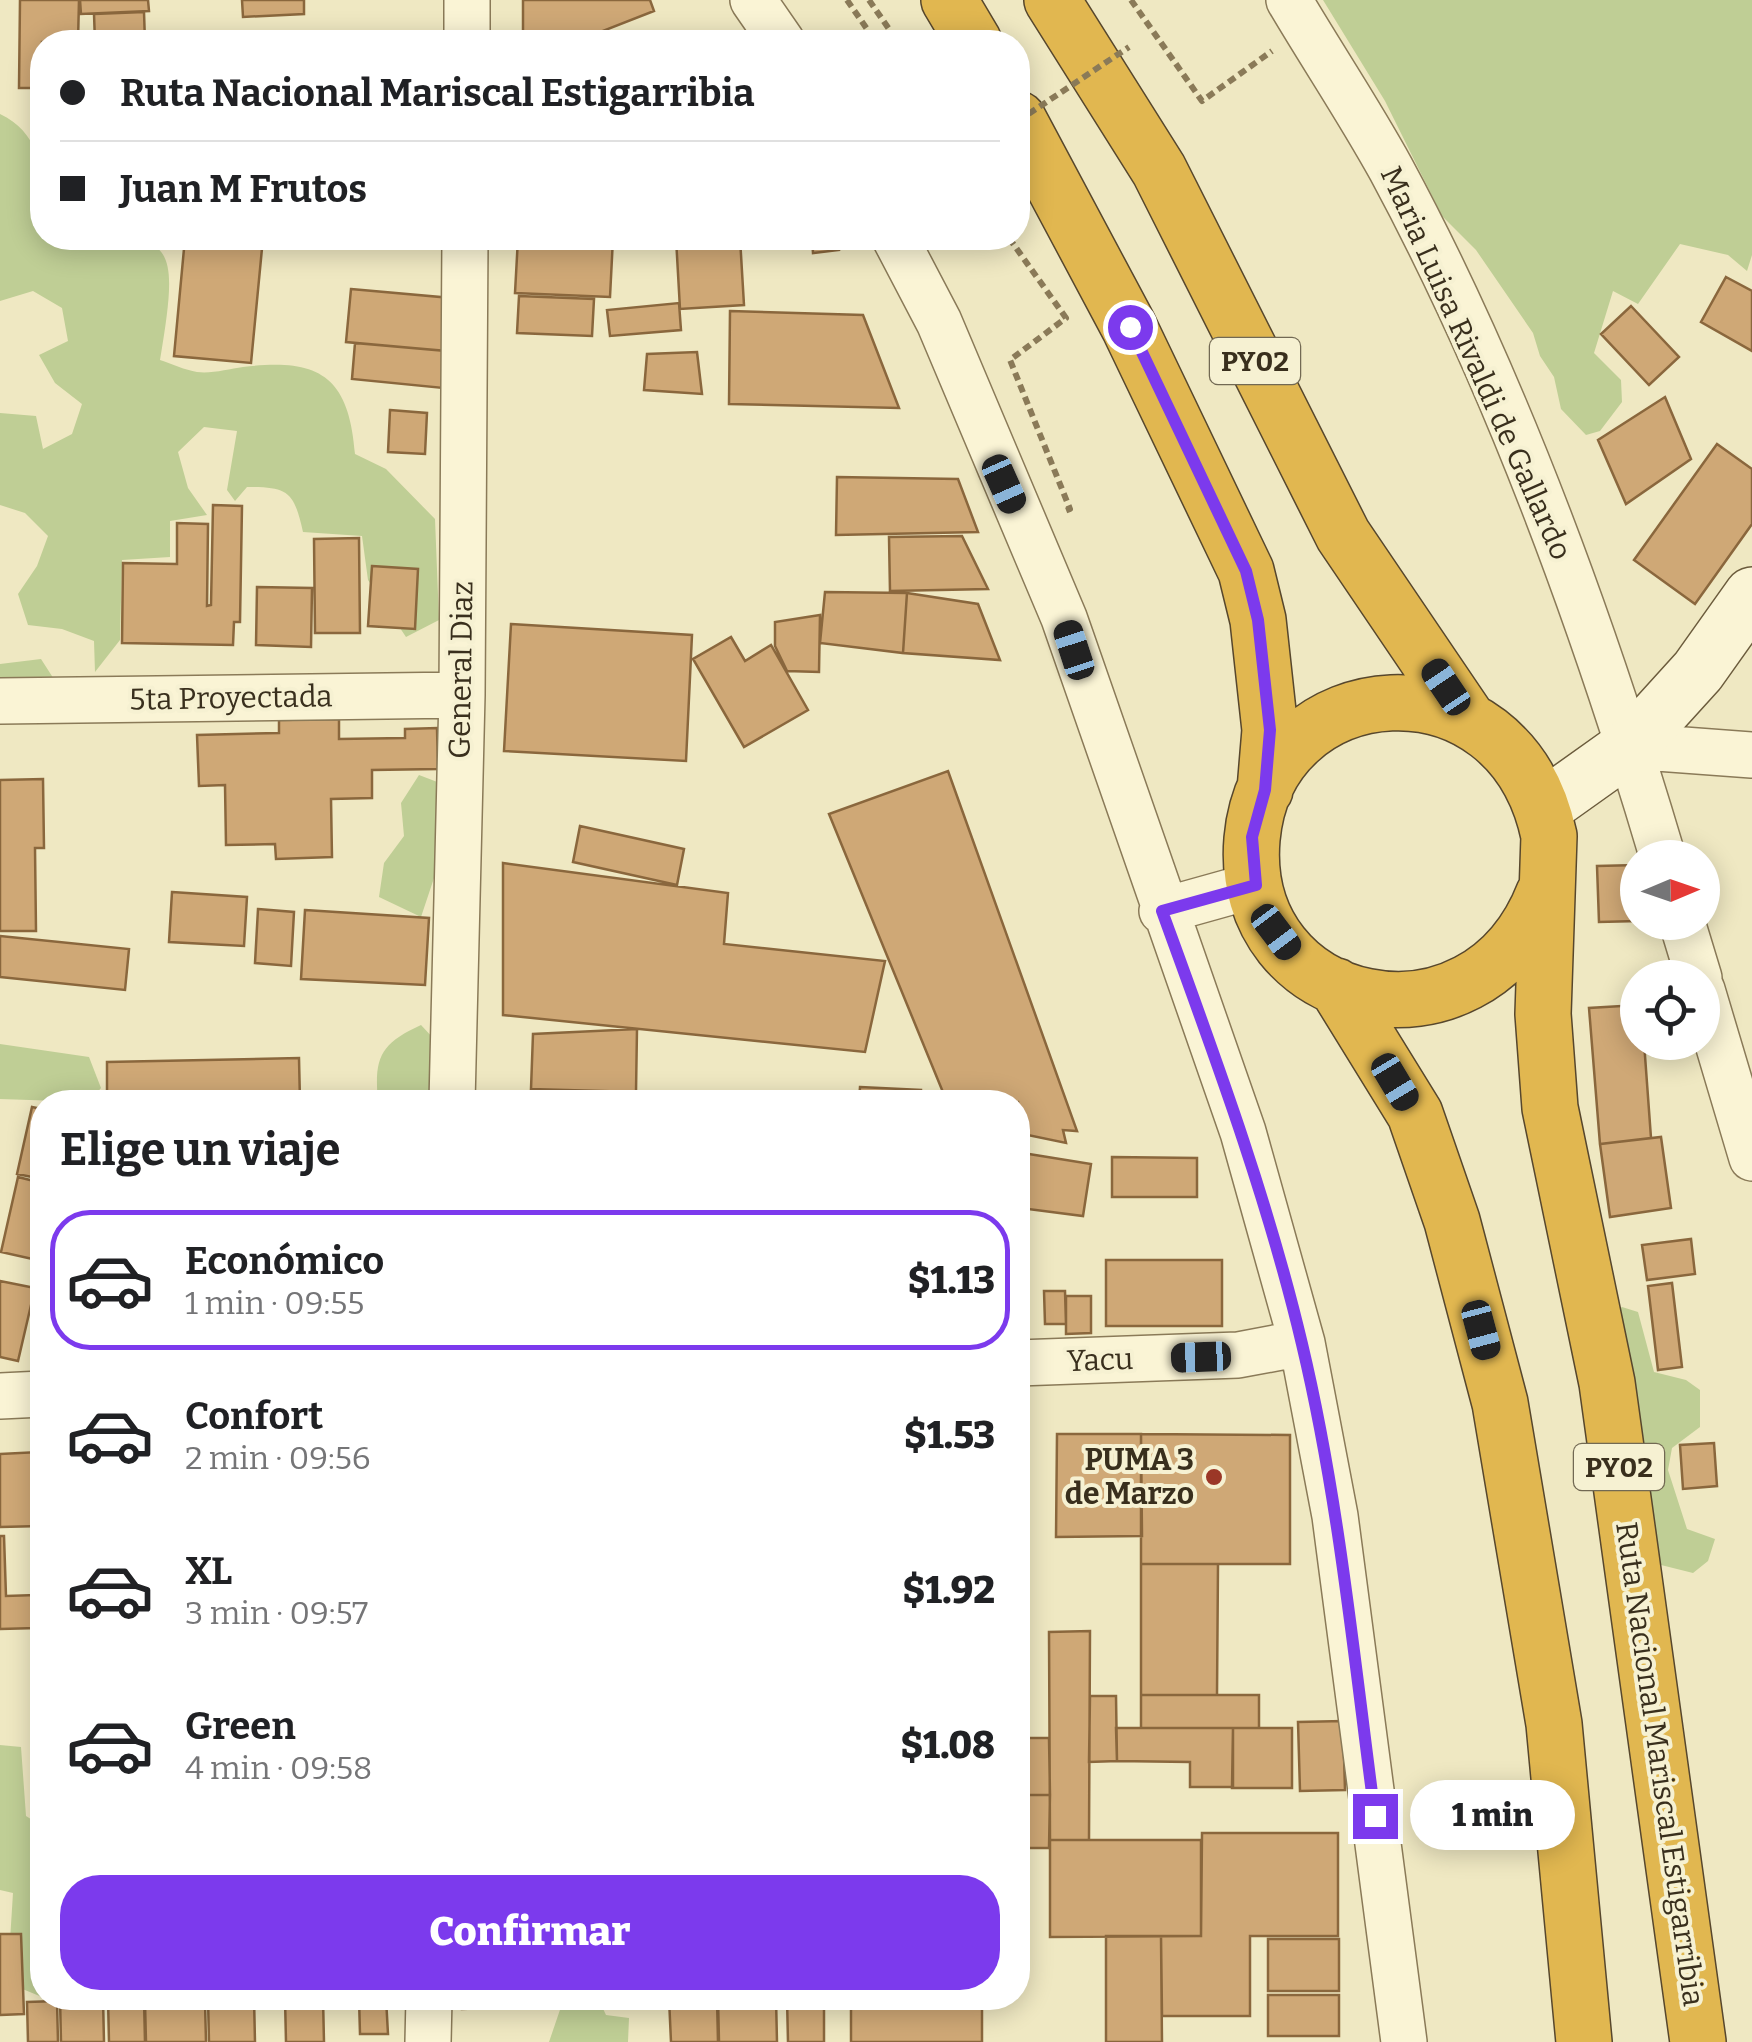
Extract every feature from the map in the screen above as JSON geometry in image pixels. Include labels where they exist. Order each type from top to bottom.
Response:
[{"type":"highway","points":[[949,0],[967,30]]},
{"type":"highway","name":"PY02","points":[[1030,142],[1130,327],[1246,571],[1258,620],[1270,730],[1265,790],[1252,837],[1256,885],[1270,921],[1291,953],[1336,986],[1380,1000],[1406,1001],[1455,991],[1501,962],[1534,919],[1549,865],[1543,808],[1514,755],[1467,718],[1343,535],[1159,170],[1052,0]]},
{"type":"highway","name":"PY02","points":[[1265,790],[1276,769],[1309,734],[1351,711],[1374,704],[1422,703],[1467,718]]},
{"type":"highway","name":"Ruta Nacional Mariscal Estigarribia","points":[[1544,893],[1543,1014],[1550,1108],[1607,1384],[1698,2042]]},
{"type":"highway","name":"PY02","points":[[1336,986],[1415,1114],[1452,1221],[1500,1403],[1554,1724],[1584,2042]]},
{"type":"street","points":[[467,0],[467,30]]},
{"type":"street","points":[[753,0],[774,30]]},
{"type":"street","name":"Maria Luisa Rivaldi de Gallardo","points":[[1297,14],[1391,169],[1548,513],[1630,746],[1658,840]]},
{"type":"street","name":"General Diaz","points":[[452,1090],[462,695],[466,250]]},
{"type":"street","points":[[901,250],[940,322],[1064,618],[1162,911],[1243,1132],[1302,1343],[1336,1516],[1404,2042]]},
{"type":"street","points":[[1543,808],[1630,746],[1698,671],[1752,596]]},
{"type":"street","name":"5ta Proyectada","points":[[0,700],[462,695]]},
{"type":"street","points":[[1630,746],[1752,755]]},
{"type":"street","points":[[1162,911],[1256,885]]},
{"type":"street","points":[[1720,1050],[1752,1158]]},
{"type":"street","name":"Yacu","points":[[1030,1363],[1238,1356],[1302,1343]]},
{"type":"street","points":[[0,1396],[30,1395]]},
{"type":"street","points":[[428,2042],[429,2010]]},
{"type":"path","points":[[847,0],[868,30]]},
{"type":"path","points":[[869,0],[890,30]]},
{"type":"path","points":[[1131,0],[1202,100],[1297,14]]},
{"type":"path","points":[[1030,112],[1129,47]]},
{"type":"path","points":[[1018,250],[1066,318],[1010,360],[1070,509],[1024,528]]},
{"type":"green space","points":[[1323,0],[1752,0],[1752,255],[1747,271],[1728,255],[1680,244],[1638,304],[1613,291],[1594,353],[1621,380],[1622,402],[1600,431],[1586,435],[1561,409],[1554,377],[1540,356],[1533,333],[1476,250],[1442,216],[1385,101]]},
{"type":"green space","points":[[0,114],[16,124],[30,141],[30,250],[158,250],[166,262],[169,284],[160,360],[202,372],[291,366],[310,370],[337,389],[352,427],[355,454],[386,469],[435,519],[439,620],[406,637],[368,580],[362,536],[303,532],[292,500],[272,488],[247,487],[235,501],[227,490],[237,431],[204,427],[178,452],[188,488],[207,515],[170,521],[170,557],[122,560],[120,640],[95,672],[94,641],[62,629],[28,625],[18,594],[37,566],[48,536],[25,513],[0,505],[0,413],[36,416],[43,449],[72,434],[82,404],[55,383],[39,355],[68,341],[62,308],[33,291],[0,301]]},
{"type":"green space","points":[[41,659],[59,687],[0,709],[0,664]]},
{"type":"green space","points":[[419,775],[453,788],[450,830],[421,917],[379,897],[384,863],[404,836],[401,803]]},
{"type":"green space","points":[[421,1025],[461,1068],[458,1090],[378,1090],[379,1063],[396,1039]]},
{"type":"green space","points":[[0,1044],[89,1057],[101,1088],[30,1090],[30,1100],[0,1099]]},
{"type":"green space","points":[[1622,1307],[1638,1312],[1654,1372],[1686,1380],[1700,1390],[1700,1427],[1672,1448],[1668,1470],[1687,1529],[1715,1539],[1708,1561],[1693,1573],[1657,1564],[1608,1315]]},
{"type":"green space","points":[[0,1745],[21,1747],[26,1816],[30,1818],[30,1992],[20,1988],[9,1956],[13,1893],[0,1890]]},
{"type":"green space","points":[[560,2010],[604,2010],[606,2015],[629,2018],[628,2042],[549,2042]]},
{"type":"building","points":[[20,0],[79,0],[78,30],[30,30],[30,88],[19,88]]},
{"type":"building","points":[[80,0],[148,0],[149,11],[81,14]]},
{"type":"building","points":[[242,0],[304,0],[304,14],[243,17]]},
{"type":"building","points":[[523,0],[650,0],[654,11],[605,30],[523,30]]},
{"type":"building","points":[[144,12],[145,30],[95,30],[94,14]]},
{"type":"building","points":[[184,250],[262,250],[251,363],[174,356]]},
{"type":"building","points":[[517,250],[612,250],[610,297],[515,293]]},
{"type":"building","points":[[677,250],[741,250],[744,305],[680,309]]},
{"type":"building","points":[[1726,277],[1752,291],[1752,351],[1701,322]]},
{"type":"building","points":[[351,289],[451,298],[446,351],[346,342]]},
{"type":"building","points":[[519,296],[594,299],[592,336],[517,333]]},
{"type":"building","points":[[679,303],[681,330],[610,336],[607,310]]},
{"type":"building","points":[[1631,306],[1679,357],[1649,385],[1601,334]]},
{"type":"building","points":[[730,311],[863,315],[899,408],[729,404]]},
{"type":"building","points":[[355,343],[446,351],[443,388],[352,379]]},
{"type":"building","points":[[697,352],[702,394],[644,390],[647,354]]},
{"type":"building","points":[[1665,397],[1691,459],[1626,504],[1598,440]]},
{"type":"building","points":[[390,410],[427,413],[425,454],[388,452]]},
{"type":"building","points":[[1717,444],[1752,469],[1752,524],[1695,604],[1634,560]]},
{"type":"building","points":[[837,477],[958,479],[978,532],[836,535]]},
{"type":"building","points":[[213,505],[242,506],[240,622],[234,622],[233,645],[122,643],[123,563],[177,564],[177,523],[208,524],[207,606],[211,605]]},
{"type":"building","points":[[962,536],[988,589],[890,591],[889,537]]},
{"type":"building","points":[[359,538],[360,633],[315,633],[314,539]]},
{"type":"building","points":[[372,566],[418,569],[415,629],[368,626]]},
{"type":"building","points":[[257,587],[312,588],[311,647],[256,645]]},
{"type":"building","points":[[825,592],[907,593],[903,653],[820,643]]},
{"type":"building","points":[[907,593],[978,604],[1000,660],[903,653]]},
{"type":"building","points":[[820,615],[819,672],[787,671],[775,646],[775,622]]},
{"type":"building","points":[[511,624],[692,635],[686,761],[504,751]]},
{"type":"building","points":[[731,637],[745,661],[771,645],[808,710],[744,747],[693,659]]},
{"type":"building","points":[[339,719],[339,739],[405,738],[405,729],[437,728],[438,769],[372,770],[372,798],[331,799],[332,857],[276,859],[275,844],[226,845],[225,785],[199,786],[197,735],[279,733],[279,720]]},
{"type":"building","points":[[948,771],[1077,1131],[1063,1130],[1066,1143],[1030,1136],[1030,1090],[942,1090],[829,814]]},
{"type":"building","points":[[43,779],[44,848],[35,848],[36,931],[0,931],[0,780]]},
{"type":"building","points":[[580,826],[684,849],[677,885],[573,862]]},
{"type":"building","points":[[503,863],[728,893],[724,944],[885,961],[865,1052],[503,1015]]},
{"type":"building","points":[[1620,865],[1620,921],[1599,922],[1597,866]]},
{"type":"building","points":[[172,892],[247,897],[244,946],[169,942]]},
{"type":"building","points":[[258,909],[294,912],[291,966],[255,963]]},
{"type":"building","points":[[305,910],[429,918],[425,985],[301,979]]},
{"type":"building","points":[[0,936],[129,949],[125,990],[0,977]]},
{"type":"building","points":[[1620,1006],[1620,1060],[1645,1060],[1651,1138],[1600,1144],[1589,1008]]},
{"type":"building","points":[[637,1029],[636,1090],[531,1089],[533,1034]]},
{"type":"building","points":[[299,1058],[300,1090],[107,1090],[107,1062]]},
{"type":"building","points":[[860,1087],[921,1090],[860,1090]]},
{"type":"building","points":[[30,1116],[30,1177],[17,1174]]},
{"type":"building","points":[[1661,1137],[1671,1208],[1610,1217],[1600,1144]]},
{"type":"building","points":[[1030,1154],[1091,1164],[1083,1216],[1030,1209]]},
{"type":"building","points":[[1112,1157],[1197,1158],[1197,1197],[1112,1197]]},
{"type":"building","points":[[18,1177],[30,1180],[30,1258],[1,1252]]},
{"type":"building","points":[[1691,1239],[1695,1274],[1647,1280],[1642,1245]]},
{"type":"building","points":[[1106,1260],[1222,1260],[1222,1326],[1106,1326]]},
{"type":"building","points":[[0,1281],[30,1287],[30,1309],[18,1361],[0,1357]]},
{"type":"building","points":[[1672,1283],[1682,1367],[1658,1370],[1648,1286]]},
{"type":"building","points":[[1044,1291],[1065,1291],[1066,1324],[1045,1324]]},
{"type":"building","points":[[1066,1296],[1091,1296],[1091,1333],[1066,1334]]},
{"type":"building","points":[[1057,1434],[1141,1434],[1142,1536],[1056,1537]]},
{"type":"building","points":[[1141,1434],[1290,1435],[1290,1564],[1141,1564]]},
{"type":"building","points":[[1714,1443],[1717,1486],[1683,1489],[1680,1445]]},
{"type":"building","points":[[30,1452],[30,1526],[0,1527],[0,1454]]},
{"type":"building","points":[[0,1536],[4,1536],[6,1596],[30,1595],[30,1628],[0,1629]]},
{"type":"building","points":[[1141,1564],[1218,1564],[1217,1695],[1141,1695]]},
{"type":"building","points":[[1090,1631],[1089,1840],[1050,1840],[1049,1632]]},
{"type":"building","points":[[1141,1695],[1259,1695],[1259,1728],[1141,1728]]},
{"type":"building","points":[[1090,1696],[1116,1696],[1117,1761],[1089,1762]]},
{"type":"building","points":[[1343,1721],[1345,1790],[1300,1791],[1298,1722]]},
{"type":"building","points":[[1116,1728],[1233,1728],[1233,1787],[1190,1787],[1190,1762],[1117,1761]]},
{"type":"building","points":[[1233,1728],[1292,1728],[1292,1788],[1232,1788]]},
{"type":"building","points":[[1030,1738],[1049,1738],[1050,1795],[1030,1795]]},
{"type":"building","points":[[1030,1795],[1050,1795],[1049,1848],[1030,1848]]},
{"type":"building","points":[[1202,1833],[1338,1833],[1338,1936],[1250,1936],[1250,2016],[1162,2016],[1161,1936],[1201,1936]]},
{"type":"building","points":[[1050,1840],[1201,1840],[1201,1936],[1050,1937]]},
{"type":"building","points":[[0,1934],[21,1934],[24,2014],[0,2015]]},
{"type":"building","points":[[1106,1936],[1161,1936],[1162,2042],[1106,2042]]},
{"type":"building","points":[[1268,1939],[1339,1939],[1339,1991],[1268,1991]]},
{"type":"building","points":[[1268,1995],[1339,1995],[1339,2036],[1268,2036]]},
{"type":"building","points":[[27,2002],[30,2010],[57,2010],[58,2042],[28,2042]]},
{"type":"building","points":[[60,2010],[103,2010],[104,2042],[61,2042]]},
{"type":"building","points":[[108,2010],[144,2010],[145,2042],[109,2042]]},
{"type":"building","points":[[145,2010],[205,2010],[206,2042],[146,2042]]},
{"type":"building","points":[[208,2010],[254,2010],[255,2042],[209,2042]]},
{"type":"building","points":[[285,2010],[323,2010],[324,2042],[286,2042]]},
{"type":"building","points":[[359,2010],[387,2010],[388,2034],[360,2034]]},
{"type":"building","points":[[670,2010],[717,2010],[718,2042],[671,2042]]},
{"type":"building","points":[[718,2010],[776,2010],[777,2042],[719,2042]]},
{"type":"building","points":[[787,2010],[824,2010],[824,2042],[788,2042]]},
{"type":"building","points":[[851,2010],[982,2010],[982,2042],[851,2042]]},
{"type":"place","name":"PUMA 3 de Marzo","points":[[1214,1477]]},
{"type":"route","points":[[1130,327],[1246,571],[1258,620],[1270,730],[1265,790],[1252,837],[1256,885],[1162,911],[1243,1132],[1302,1343],[1336,1516],[1375,1816]]}]
